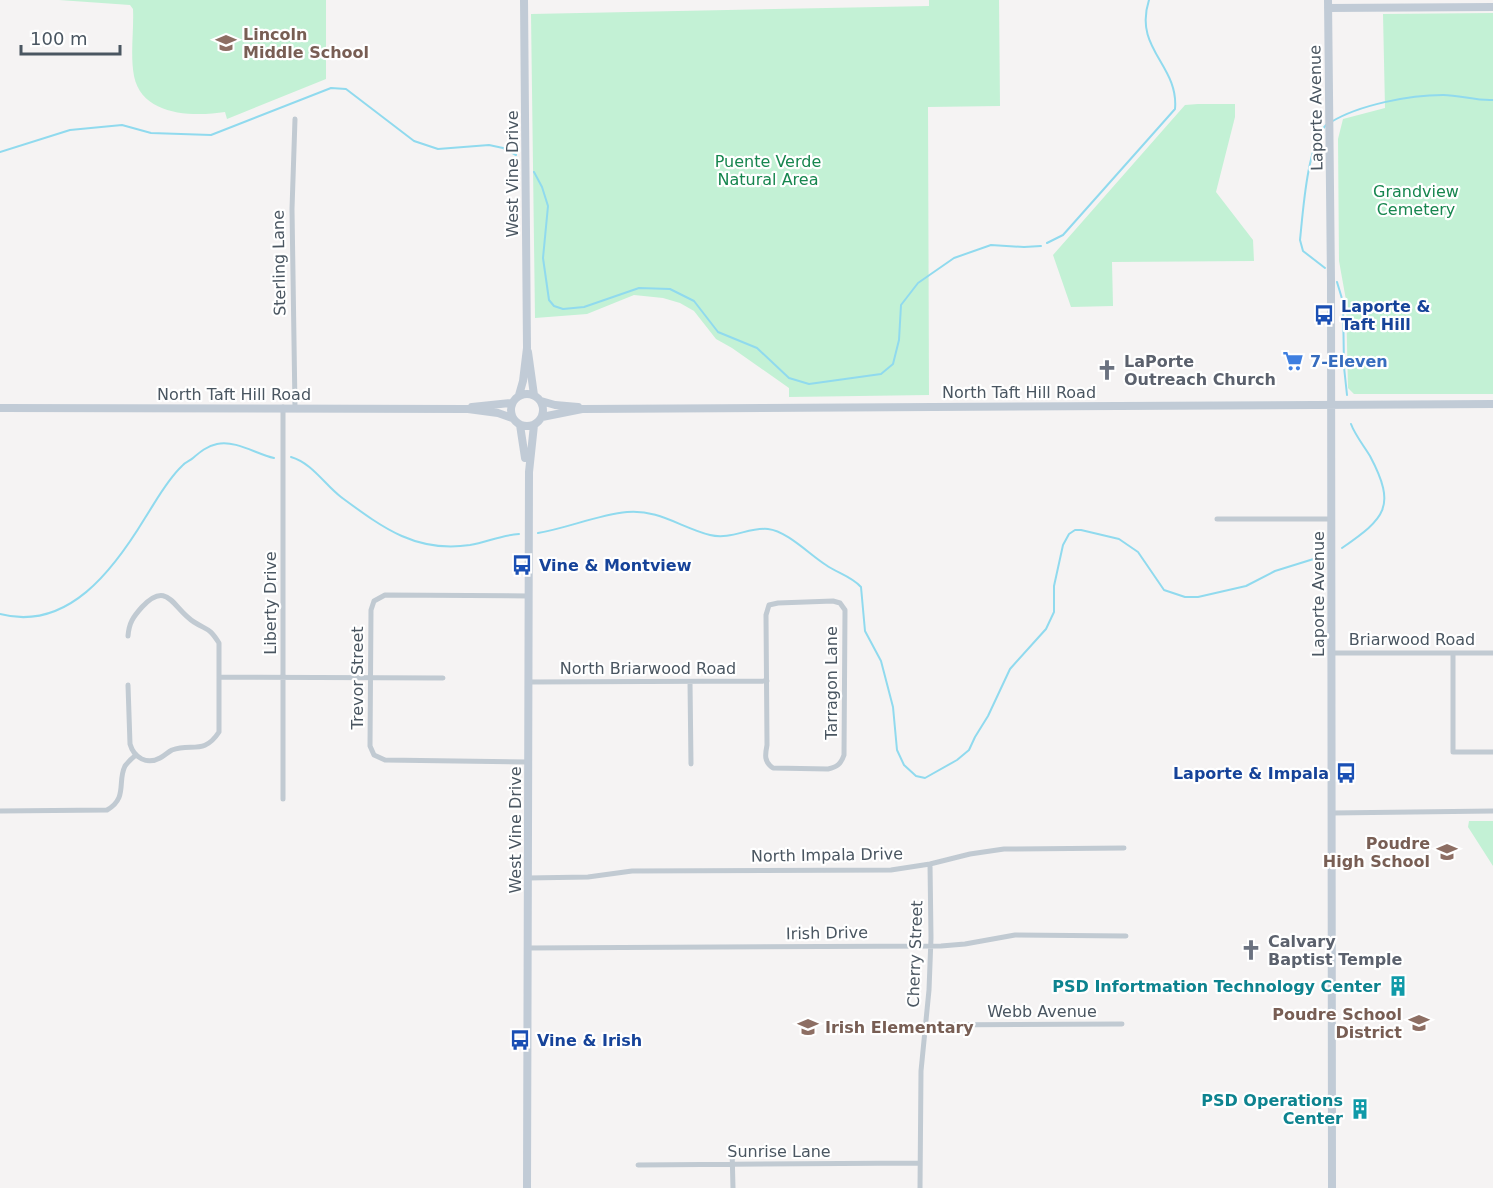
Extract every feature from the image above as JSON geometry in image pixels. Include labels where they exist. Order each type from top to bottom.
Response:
[{"type":"street","name":"West Vine Drive","points":[[519,395],[527,348],[524,0]]},
{"type":"street","points":[[1328,4],[1493,7]]},
{"type":"street","name":"Laporte Avenue","points":[[1328,4],[1332,1188]]},
{"type":"street","name":"Sterling Lane","points":[[295,119],[292,209],[296,407]]},
{"type":"street","name":"West Vine Drive","points":[[527,348],[534,395]]},
{"type":"street","points":[[526,393],[534,395],[541,401],[542,417],[534,424],[520,425],[512,418],[511,403],[519,395],[526,393]]},
{"type":"street","name":"North Taft Hill Road","points":[[541,401],[582,409]]},
{"type":"street","name":"North Taft Hill Road","points":[[468,409],[511,403]]},
{"type":"street","name":"North Taft Hill Road","points":[[542,417],[582,409],[1493,404]]},
{"type":"street","name":"Liberty Drive","points":[[283,407],[283,799]]},
{"type":"street","name":"North Taft Hill Road","points":[[0,408],[468,409],[498,413],[512,418]]},
{"type":"street","name":"West Vine Drive","points":[[527,1188],[529,472],[534,424]]},
{"type":"street","name":"West Vine Drive","points":[[520,425],[529,472]]},
{"type":"street","points":[[1217,519],[1331,519]]},
{"type":"street","name":"Trevor Street","points":[[529,596],[385,595],[376,599],[371,610],[370,677],[370,746],[375,756],[385,760],[529,762]]},
{"type":"street","points":[[128,636],[131,619],[153,596],[168,597],[193,622],[212,632],[219,643],[219,732],[214,740],[199,748],[175,749],[154,760],[144,760],[135,755],[130,744],[128,685]]},
{"type":"street","name":"Tarragon Lane","points":[[833,601],[840,603],[845,610],[844,755],[840,764],[828,769],[780,769],[769,765],[765,754],[767,681],[766,615],[769,605],[833,601]]},
{"type":"street","name":"Briarwood Road","points":[[1331,653],[1493,653]]},
{"type":"street","points":[[1453,653],[1453,752],[1493,752]]},
{"type":"street","points":[[219,677],[442,678]]},
{"type":"street","name":"North Briarwood Road","points":[[529,682],[767,681]]},
{"type":"street","points":[[690,682],[691,764]]},
{"type":"street","points":[[0,811],[107,810],[117,802],[122,792],[125,766],[135,755]]},
{"type":"street","points":[[1332,813],[1493,811]]},
{"type":"street","name":"North Impala Drive","points":[[528,878],[588,877],[632,871],[891,870],[1004,849],[1124,848]]},
{"type":"street","name":"Cherry Street","points":[[920,1188],[921,1071],[931,946],[930,864]]},
{"type":"street","name":"Irish Drive","points":[[528,948],[931,946],[959,945],[1015,935],[1126,936]]},
{"type":"street","name":"Webb Avenue","points":[[926,1025],[1122,1024]]},
{"type":"street","points":[[732,1149],[733,1188]]},
{"type":"street","name":"Sunrise Lane","points":[[638,1166],[920,1163]]},
{"type":"green space","name":"Lincoln Middle School","points":[[59,0],[326,0],[326,79],[227,119],[225,112],[198,114],[170,111],[147,99],[139,89],[134,76],[133,9],[130,5]]},
{"type":"green space","name":"Puente Verde Natural Area","points":[[929,0],[999,0],[1000,106],[928,107],[929,395],[789,397],[789,388],[716,339],[694,311],[680,303],[663,298],[634,295],[587,314],[535,318],[531,14],[929,6]]},
{"type":"green space","name":"Grandview Cemetery","points":[[1493,13],[1493,394],[1354,394],[1348,388],[1346,300],[1339,261],[1338,139],[1343,119],[1385,108],[1383,14]]},
{"type":"green space","points":[[1235,104],[1235,117],[1216,192],[1253,240],[1254,261],[1112,262],[1113,306],[1071,307],[1053,255],[1185,105]]},
{"type":"green space","points":[[1469,821],[1493,821],[1493,866],[1468,827]]},
{"type":"waterway","points":[[1047,243],[1063,235],[1175,109],[1170,80],[1147,32],[1146,17],[1149,0]]},
{"type":"waterway","points":[[0,152],[70,130],[122,125],[151,133],[211,135],[331,88],[346,89],[414,141],[438,149],[489,145],[503,148],[516,155]]},
{"type":"waterway","points":[[1331,122],[1370,106],[1415,97],[1449,95],[1493,100]]},
{"type":"waterway","points":[[1325,268],[1303,251],[1300,240],[1310,163],[1314,147],[1326,125]]},
{"type":"waterway","points":[[534,172],[548,206],[543,258],[549,300],[554,306],[563,309],[584,307],[639,288],[670,289],[694,301],[718,332],[757,348],[789,378],[809,384],[881,374],[893,364],[899,340],[901,305],[918,283],[954,258],[991,245],[1041,246]]},
{"type":"waterway","points":[[1337,282],[1343,302],[1347,395]]},
{"type":"waterway","points":[[1342,548],[1357,538],[1377,519],[1384,500],[1378,473],[1351,424]]},
{"type":"waterway","points":[[0,614],[24,617],[47,614],[68,605],[86,592],[119,557],[171,478],[201,451],[224,443],[274,458]]},
{"type":"waterway","points":[[291,457],[312,469],[335,492],[371,519],[417,542],[451,547],[519,534]]},
{"type":"waterway","points":[[538,533],[605,516],[638,512],[660,516],[710,535],[725,536],[761,529],[783,534],[861,587],[865,631],[881,661],[893,707],[897,750],[904,765],[916,776],[925,778],[957,760],[969,750],[1010,669],[1046,629],[1054,612],[1054,586],[1063,545],[1069,534],[1075,530],[1119,539],[1138,552],[1164,590],[1185,597],[1198,597],[1246,586],[1275,571],[1320,557]]},
{"type":"place","name":"Lincoln Middle School","points":[[226,43]]},
{"type":"place","name":"Laporte & Taft Hill","points":[[1324,315]]},
{"type":"place","name":"7-Eleven","points":[[1293,361]]},
{"type":"place","name":"LaPorte Outreach Church","points":[[1107,370]]},
{"type":"place","name":"Vine & Montview","points":[[522,565]]},
{"type":"place","name":"Laporte & Impala","points":[[1346,773]]},
{"type":"place","name":"Poudre High School","points":[[1447,852]]},
{"type":"place","name":"Calvary Baptist Temple","points":[[1251,950]]},
{"type":"place","name":"PSD Infortmation Technology Center","points":[[1398,986]]},
{"type":"place","name":"Poudre School District","points":[[1419,1023]]},
{"type":"place","name":"Irish Elementary","points":[[808,1027]]},
{"type":"place","name":"Vine & Irish","points":[[520,1040]]},
{"type":"place","name":"PSD Operations Center","points":[[1360,1109]]}]
